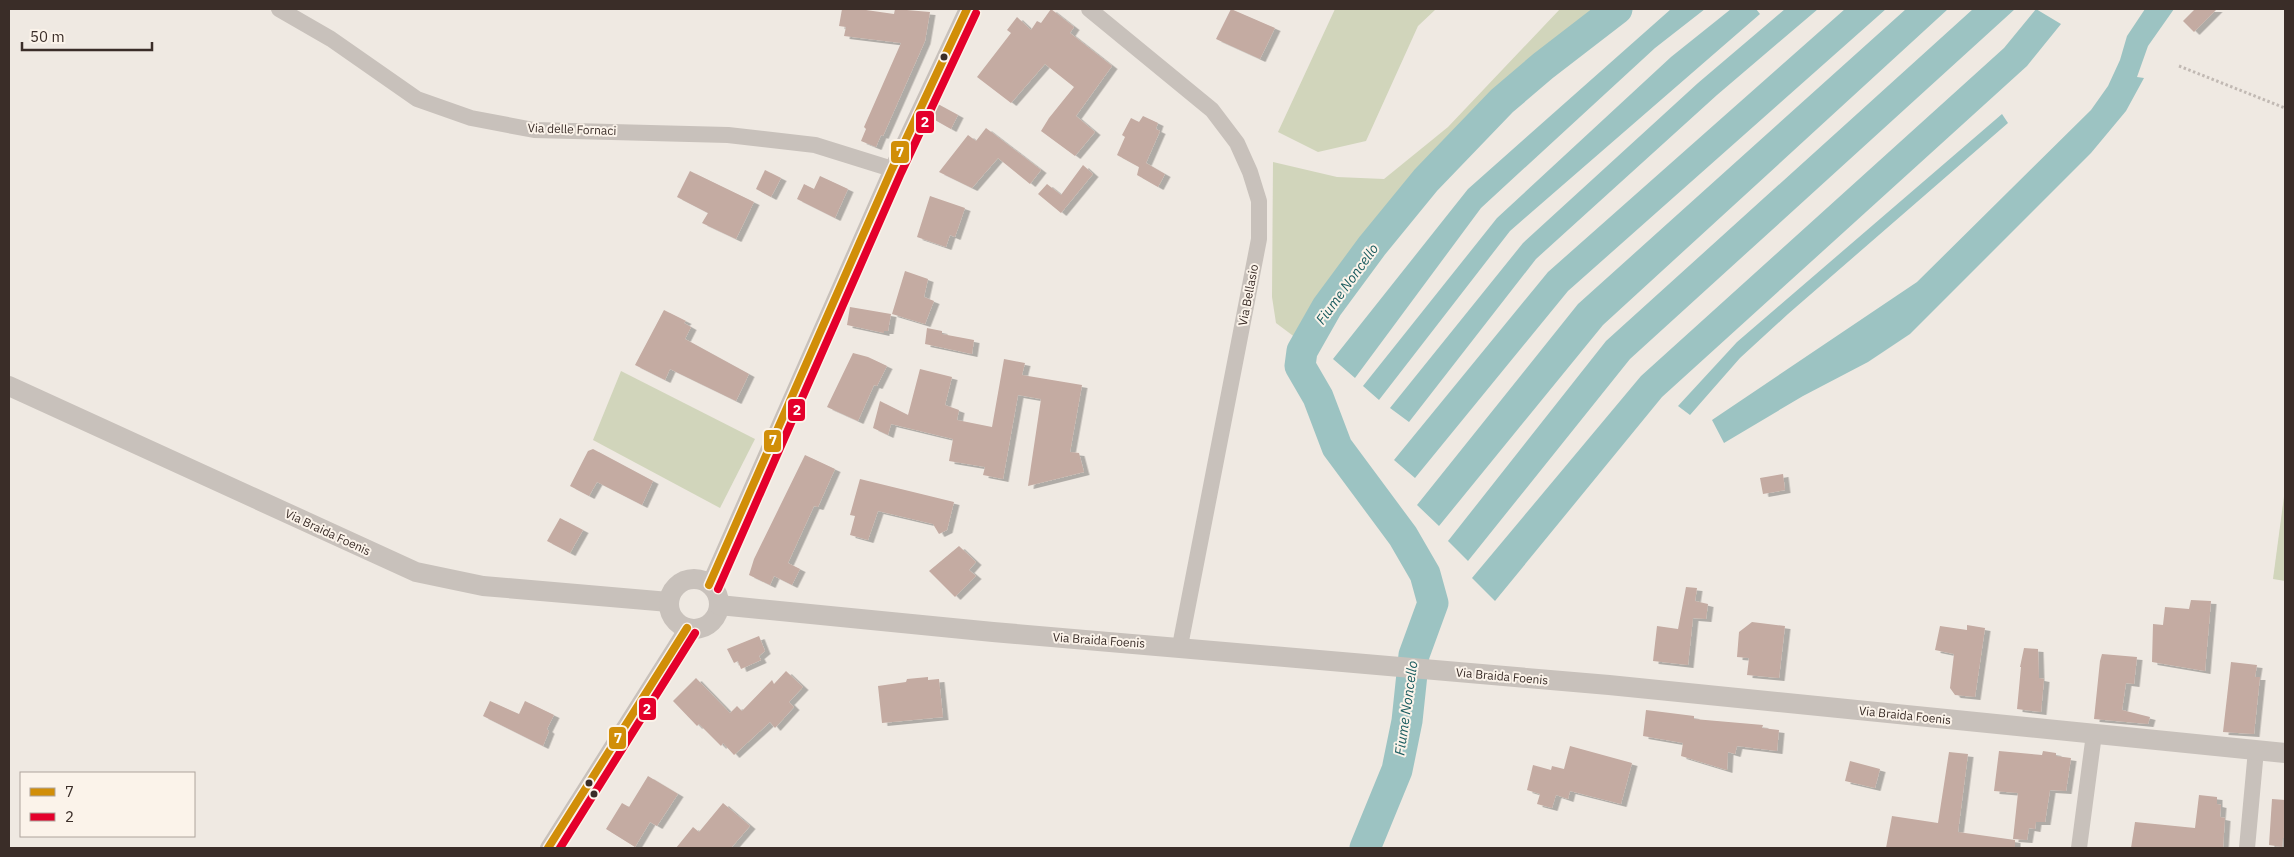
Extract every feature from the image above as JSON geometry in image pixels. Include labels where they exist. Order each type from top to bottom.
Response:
[{"type":"street","name":"Via delle Fornaci","points":[[279,9],[331,39],[417,99],[471,118],[534,130],[728,135],[815,145],[892,169]]},
{"type":"street","points":[[710,584],[892,169],[968,9]]},
{"type":"street","name":"Via Bellasio","points":[[1089,9],[1212,110],[1238,143],[1259,201],[1259,239],[1180,646]]},
{"type":"street","name":"Via Braida Foenis","points":[[9,386],[416,572],[483,586],[669,602]]},
{"type":"street","points":[[697,579],[710,584],[715,590],[719,605],[711,622],[702,628],[687,628],[675,620],[669,602],[676,586],[684,581],[697,579]]},
{"type":"street","name":"Via Braida Foenis","points":[[719,605],[993,632],[1180,646],[1609,685],[2285,753]]},
{"type":"street","points":[[548,848],[687,628]]},
{"type":"street","points":[[2079,848],[2094,734]]},
{"type":"street","points":[[2247,848],[2256,750]]},
{"type":"path","points":[[2179,66],[2285,108]]},
{"type":"green space","points":[[1335,9],[1436,9],[1418,26],[1366,141],[1318,152],[1278,132]]},
{"type":"green space","points":[[1560,9],[1617,9],[1543,66],[1502,101],[1455,148],[1408,201],[1372,246],[1311,332],[1296,338],[1276,323],[1272,297],[1273,162],[1337,177],[1384,179],[1448,127]]},
{"type":"green space","points":[[621,371],[755,439],[720,508],[593,440]]},
{"type":"green space","points":[[2285,489],[2285,581],[2273,579]]},
{"type":"water","points":[[1671,9],[1705,9],[1655,48],[1481,208],[1355,378],[1333,359],[1468,189]]},
{"type":"water","points":[[1731,9],[1756,9],[1760,14],[1510,231],[1379,400],[1363,386],[1497,218],[1671,57]]},
{"type":"water","points":[[1785,9],[1818,9],[1717,95],[1536,259],[1409,422],[1390,408],[1523,243],[1698,83]]},
{"type":"water","points":[[1845,9],[1886,9],[1568,291],[1415,478],[1394,460],[1548,272]]},
{"type":"water","points":[[1906,9],[1948,9],[1603,325],[1439,526],[1417,505],[1578,304]]},
{"type":"water","points":[[1973,9],[2015,9],[1630,359],[1468,561],[1448,541],[1606,341]]},
{"type":"water","points":[[2036,9],[2061,24],[2027,66],[1662,397],[1495,601],[1472,578],[1641,376],[2004,48]]},
{"type":"water","points":[[2145,9],[2174,9],[2148,46],[2137,77],[2144,78],[2126,111],[2091,153],[1910,334],[1868,362],[1803,396],[1724,443],[1712,420],[1917,282],[2091,110],[2108,86],[2120,60],[2127,36]]},
{"type":"water","points":[[2002,114],[2008,123],[1740,358],[1690,415],[1678,406],[1737,342]]},
{"type":"building","points":[[842,9],[859,9],[894,14],[895,9],[930,12],[925,41],[883,136],[881,135],[876,147],[861,141],[866,129],[864,127],[901,43],[844,36],[846,27],[839,26]]},
{"type":"building","points":[[1051,9],[1074,27],[1070,33],[1112,66],[1076,116],[1095,132],[1075,156],[1041,131],[1074,87],[1045,64],[1011,103],[977,77],[1011,33],[1007,30],[1017,17],[1031,30],[1037,21],[1041,23]]},
{"type":"building","points":[[1231,9],[1275,28],[1260,59],[1216,39]]},
{"type":"building","points":[[2195,9],[2217,9],[2194,32],[2183,21]]},
{"type":"building","points":[[934,102],[958,115],[951,129],[928,116]]},
{"type":"building","points":[[1143,116],[1158,123],[1156,129],[1160,131],[1146,163],[1165,174],[1158,187],[1137,175],[1139,167],[1117,155],[1125,137],[1122,135],[1131,118],[1139,122]]},
{"type":"building","points":[[986,128],[1041,170],[1030,184],[998,158],[972,188],[939,172],[968,135],[976,141]]},
{"type":"building","points":[[1083,165],[1093,174],[1061,213],[1038,194],[1047,184],[1061,195]]},
{"type":"building","points":[[765,170],[781,178],[771,197],[756,189]]},
{"type":"building","points":[[690,171],[754,202],[736,239],[702,223],[708,213],[677,197]]},
{"type":"building","points":[[820,176],[848,189],[835,218],[797,199],[804,184],[814,189]]},
{"type":"building","points":[[930,196],[965,208],[955,237],[950,235],[946,247],[917,237]]},
{"type":"building","points":[[905,271],[928,279],[924,297],[934,301],[925,324],[892,314]]},
{"type":"building","points":[[850,307],[891,314],[888,331],[884,331],[884,333],[847,325]]},
{"type":"building","points":[[664,310],[686,321],[684,323],[691,327],[685,339],[749,374],[736,401],[670,369],[665,380],[635,365]]},
{"type":"building","points":[[927,328],[942,331],[942,334],[974,340],[972,354],[925,344]]},
{"type":"building","points":[[853,353],[868,357],[887,366],[877,386],[874,385],[858,421],[827,407]]},
{"type":"building","points":[[1004,359],[1025,363],[1022,375],[1082,385],[1070,452],[1079,453],[1084,472],[1028,486],[1041,399],[1018,395],[1003,479],[983,475],[985,467],[949,461],[953,439],[891,424],[888,435],[873,428],[880,401],[908,415],[920,369],[952,377],[945,405],[959,410],[957,420],[992,427]]},
{"type":"building","points":[[593,449],[653,481],[642,505],[597,482],[589,496],[570,486],[588,451]]},
{"type":"building","points":[[805,455],[835,469],[818,507],[814,506],[788,563],[800,569],[792,585],[774,576],[770,585],[749,575],[754,559]]},
{"type":"building","points":[[1783,474],[1785,490],[1763,494],[1760,478]]},
{"type":"building","points":[[860,479],[954,502],[947,530],[939,534],[933,524],[878,511],[868,540],[850,535],[855,516],[850,515]]},
{"type":"building","points":[[560,518],[583,530],[570,553],[547,541]]},
{"type":"building","points":[[959,546],[976,562],[969,570],[976,576],[955,597],[929,571]]},
{"type":"building","points":[[1686,587],[1697,588],[1695,601],[1708,604],[1706,619],[1693,618],[1688,665],[1653,661],[1657,626],[1678,629]]},
{"type":"building","points":[[2191,600],[2211,601],[2205,671],[2152,662],[2153,624],[2163,625],[2165,607],[2189,609]]},
{"type":"building","points":[[1752,622],[1785,626],[1779,678],[1747,675],[1749,658],[1737,657],[1739,632]]},
{"type":"building","points":[[1967,625],[1985,628],[1975,697],[1955,695],[1950,688],[1954,654],[1935,650],[1940,626],[1967,630]]},
{"type":"building","points":[[759,636],[765,651],[759,656],[761,660],[741,669],[738,661],[734,663],[727,649]]},
{"type":"building","points":[[2024,648],[2038,649],[2039,678],[2044,679],[2041,712],[2017,709],[2020,667]]},
{"type":"building","points":[[2102,654],[2137,657],[2134,684],[2126,683],[2122,710],[2150,717],[2148,724],[2094,719]]},
{"type":"building","points":[[2231,662],[2257,665],[2255,677],[2260,677],[2254,734],[2223,732]]},
{"type":"building","points":[[786,671],[803,687],[789,702],[794,707],[775,728],[770,722],[734,755],[723,743],[721,746],[699,724],[697,726],[673,701],[696,678],[730,713],[737,706],[742,711],[772,680],[774,684]]},
{"type":"building","points":[[928,677],[928,680],[939,679],[943,717],[882,723],[878,686],[906,682],[907,679]]},
{"type":"building","points":[[490,701],[519,714],[525,701],[554,715],[547,729],[549,731],[543,746],[483,716]]},
{"type":"building","points":[[1646,710],[1694,716],[1694,719],[1763,725],[1762,728],[1779,730],[1777,751],[1737,746],[1735,754],[1728,752],[1727,770],[1681,756],[1683,743],[1643,736]]},
{"type":"building","points":[[1570,746],[1632,763],[1621,804],[1570,791],[1568,799],[1556,795],[1552,808],[1537,804],[1540,794],[1527,790],[1533,765],[1551,770],[1552,766],[1564,769]]},
{"type":"building","points":[[1999,751],[2042,755],[2043,751],[2056,753],[2056,756],[2071,758],[2066,791],[2050,790],[2045,822],[2036,822],[2035,829],[2029,828],[2027,840],[2013,839],[2018,793],[1994,791]]},
{"type":"building","points":[[1949,752],[1968,754],[1958,832],[2015,840],[2015,848],[1886,848],[1892,816],[1938,823]]},
{"type":"building","points":[[1850,761],[1880,769],[1875,788],[1845,781]]},
{"type":"building","points":[[648,776],[678,794],[657,826],[650,822],[635,847],[606,829],[622,803],[629,807]]},
{"type":"building","points":[[2199,795],[2217,797],[2217,804],[2221,805],[2220,817],[2225,818],[2223,848],[2131,848],[2135,822],[2195,828]]},
{"type":"building","points":[[2272,799],[2285,800],[2285,838],[2283,838],[2282,847],[2269,845]]},
{"type":"building","points":[[723,803],[750,826],[731,848],[676,848],[693,827],[699,832]]},
{"type":"waterway","name":"Fiume Noncello","points":[[1365,848],[1397,770],[1407,721],[1414,655],[1433,603],[1425,574],[1403,536],[1337,447],[1318,397],[1300,366],[1302,351],[1327,307],[1372,246],[1426,180],[1502,101],[1543,66],[1617,9]]},
{"type":"transit line","name":"7","points":[[709,585],[892,169],[967,9]]},
{"type":"transit line","name":"2","points":[[718,589],[901,173],[976,13]]},
{"type":"transit line","name":"7","points":[[548,848],[687,628]]},
{"type":"transit line","name":"2","points":[[560,848],[695,633]]}]
